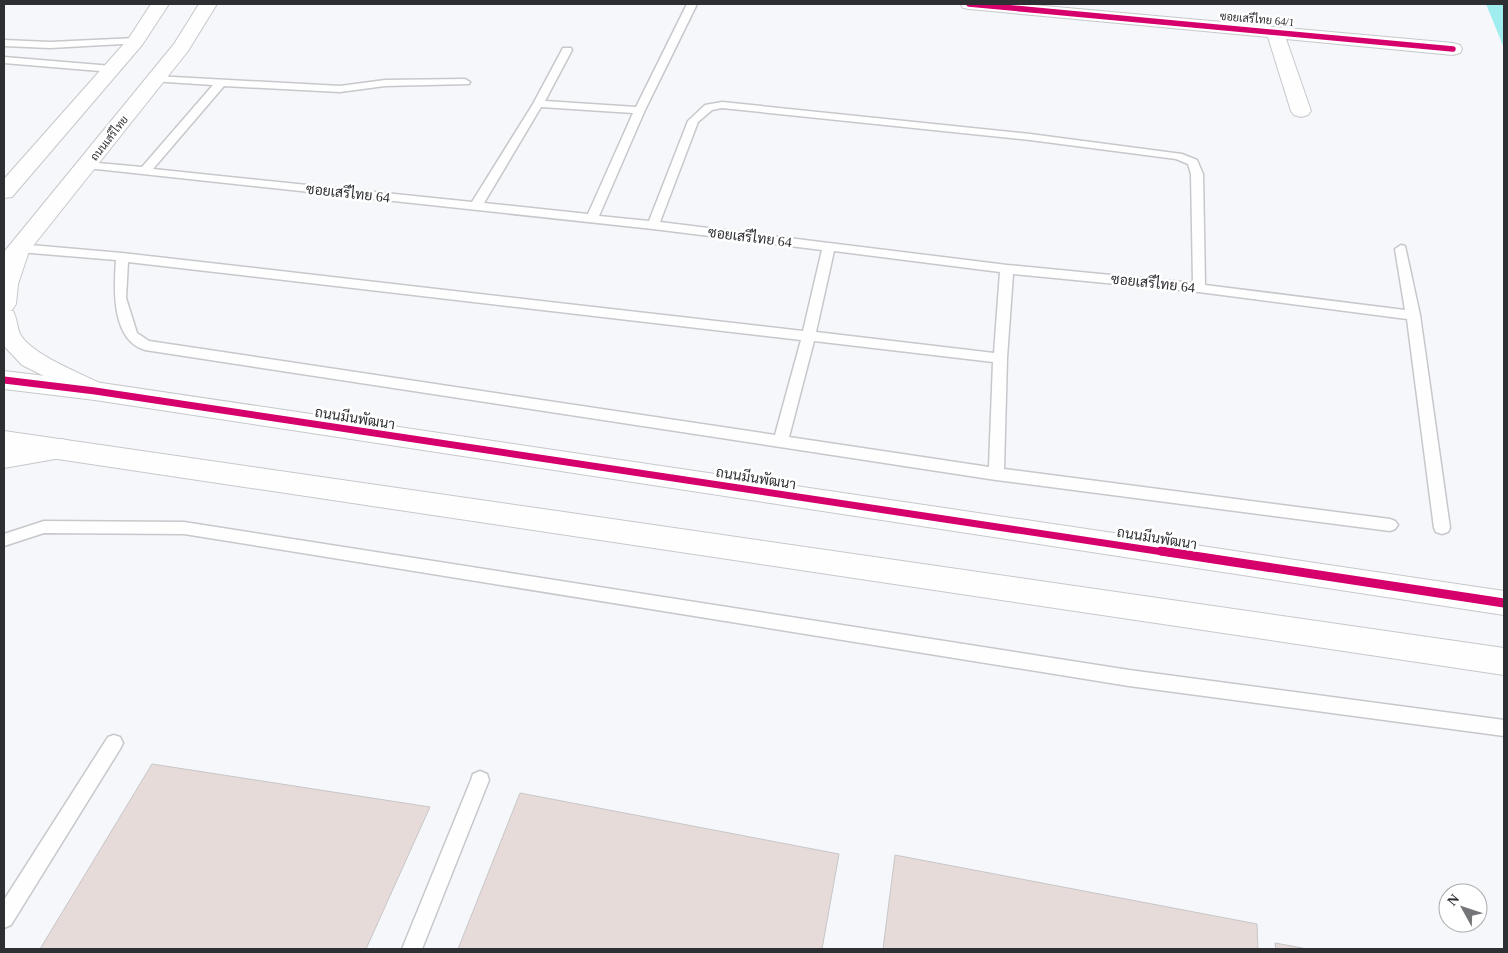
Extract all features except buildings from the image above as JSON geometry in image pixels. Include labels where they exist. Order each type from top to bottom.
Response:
[{"type":"street","points":[[4,192],[136,41],[160,4]]},
{"type":"street","name":"ถนนเสรีไทย","points":[[4,266],[181,47],[208,4]]},
{"type":"street","name":"ซอยเสรีไทย 64/1","points":[[969,4],[1453,49]]},
{"type":"street","points":[[1275,32],[1301,111]]},
{"type":"street","points":[[4,304],[6,284],[19,248]]},
{"type":"street","points":[[4,317],[9,337],[31,359],[95,391]]},
{"type":"street","name":"ถนนมีนพัฒนา","points":[[4,380],[95,391],[1504,603]]},
{"type":"street","points":[[4,441],[1504,662]]},
{"type":"street","points":[[4,458],[62,449]]},
{"type":"lane","points":[[592,219],[640,110],[692,4]]},
{"type":"lane","points":[[4,43],[50,45],[136,41]]},
{"type":"lane","points":[[476,206],[538,104],[568,50]]},
{"type":"lane","points":[[4,60],[112,69]]},
{"type":"lane","points":[[155,79],[340,89],[386,83],[465,82]]},
{"type":"lane","points":[[145,171],[220,84]]},
{"type":"lane","points":[[538,104],[640,110]]},
{"type":"lane","points":[[653,225],[693,121],[709,107],[722,104],[1030,137],[1178,156],[1193,162],[1197,174],[1199,288]]},
{"type":"lane","name":"ซอยเสรีไทย 64","points":[[87,165],[653,225],[1007,269],[1199,288],[1413,315]]},
{"type":"lane","points":[[781,441],[809,336],[829,247]]},
{"type":"lane","points":[[19,248],[122,257],[1000,358]]},
{"type":"lane","points":[[1401,249],[1413,315],[1442,528]]},
{"type":"lane","points":[[122,257],[120,298],[131,335],[145,345],[996,474],[1390,525]]},
{"type":"lane","points":[[996,474],[1000,358],[1007,269]]},
{"type":"lane","points":[[4,540],[44,527],[184,528],[1129,678],[1504,728]]},
{"type":"lane","points":[[4,918],[114,743]]},
{"type":"lane","points":[[412,949],[480,780]]},
{"type":"water","points":[[1486,4],[1504,4],[1504,48]]},
{"type":"cycle path","points":[[969,4],[1453,49]]},
{"type":"cycle path","points":[[4,380],[95,391],[1504,603]]}]
